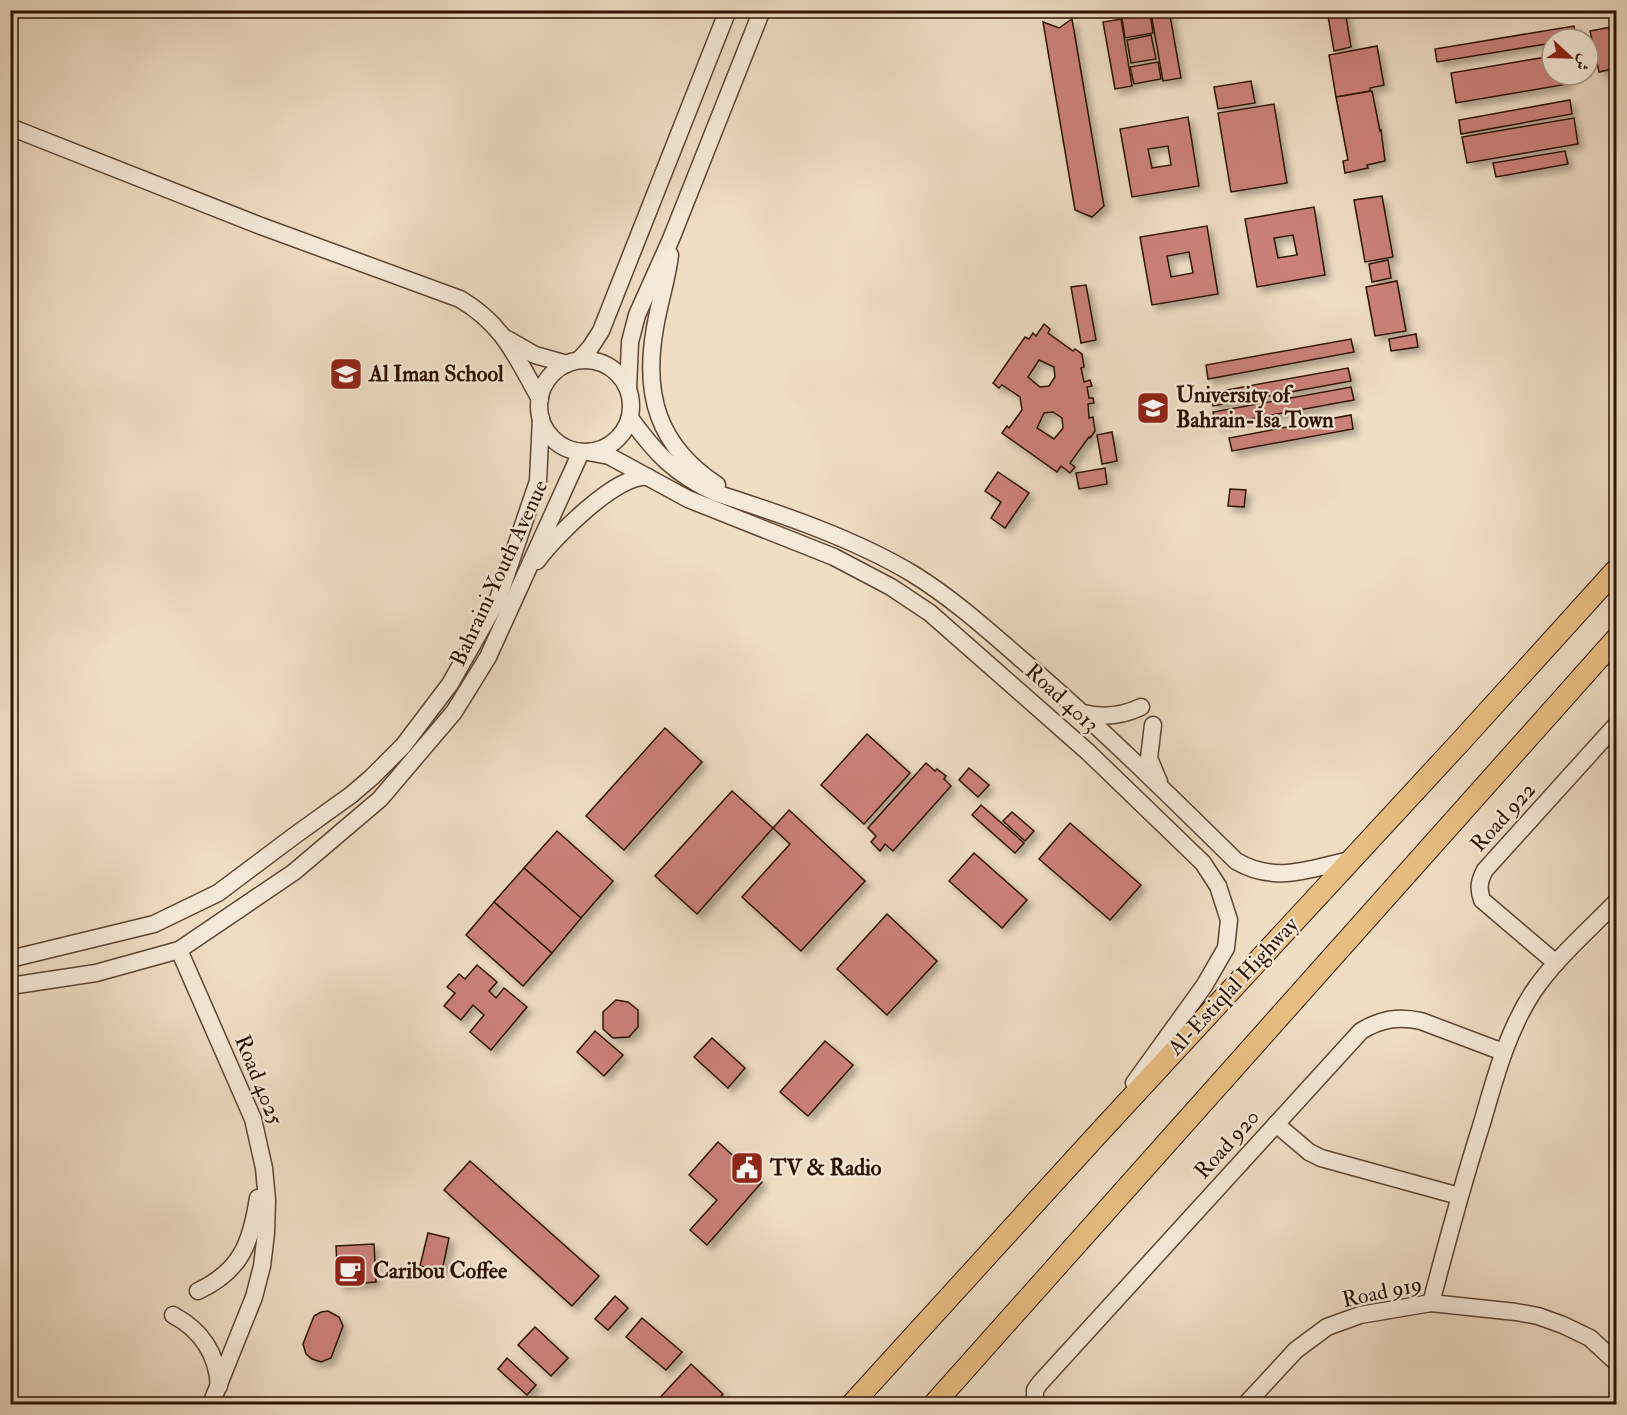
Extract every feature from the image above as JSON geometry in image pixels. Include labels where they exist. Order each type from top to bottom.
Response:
[{"type":"main road","name":"Al-Estiqlal Highway","points":[[852,1404],[1617,570]]},
{"type":"main road","points":[[934,1404],[1617,639]]},
{"type":"street","points":[[729,10],[605,322],[590,348],[549,378],[543,388],[540,399],[541,418],[546,431],[567,449],[585,452],[610,445],[626,428],[630,418],[631,403],[628,389],[628,356],[637,315],[671,239],[762,10]]},
{"type":"street","points":[[10,128],[261,226],[460,299],[478,310],[506,338],[536,355],[573,362],[597,362],[613,369],[628,389]]},
{"type":"street","points":[[671,239],[667,277],[650,356],[650,378],[654,400],[666,432],[684,459],[701,474],[742,502]]},
{"type":"street","points":[[506,338],[540,399]]},
{"type":"street","name":"Bahraini Youth Avenue","points":[[10,959],[154,924],[218,893],[351,795],[403,746],[450,684],[498,598],[538,481],[541,418]]},
{"type":"street","name":"Road 4013","points":[[630,418],[657,454],[674,470],[705,488],[852,543],[914,575],[982,625],[1083,712],[1113,748],[1162,788],[1236,861],[1269,874],[1293,873],[1350,860]]},
{"type":"street","name":"Road 4013","points":[[585,452],[609,456],[688,499],[834,557],[891,587],[930,613],[1088,752],[1203,863],[1218,886],[1229,920],[1226,948],[1216,969],[1097,1135]]},
{"type":"street","name":"Bahraini Youth Avenue","points":[[10,986],[96,974],[179,950],[294,872],[380,799],[454,712],[488,657],[518,589],[585,452]]},
{"type":"street","points":[[518,589],[545,549],[579,515],[629,480],[641,476],[648,477]]},
{"type":"street","points":[[1083,712],[1098,716],[1113,716],[1141,707]]},
{"type":"street","points":[[1153,725],[1149,758],[1162,788]]},
{"type":"street","name":"Road 922","points":[[1556,963],[1482,900],[1480,878],[1617,725]]},
{"type":"street","points":[[1088,752],[1113,748],[1109,773]]},
{"type":"street","points":[[1431,1302],[1459,1196],[1503,1052],[1525,1006],[1556,963],[1617,902]]},
{"type":"street","name":"Road 4025","points":[[179,950],[253,1119],[264,1168],[267,1200],[262,1266],[254,1298],[212,1404]]},
{"type":"street","name":"Road 920","points":[[1035,1404],[1035,1390],[1040,1383],[1361,1031],[1385,1020],[1407,1018],[1421,1021],[1503,1052]]},
{"type":"street","points":[[1276,1124],[1309,1152],[1321,1158],[1459,1196]]},
{"type":"street","points":[[198,1291],[223,1277],[242,1255],[253,1228],[264,1168]]},
{"type":"street","name":"Road 919","points":[[1246,1404],[1296,1350],[1327,1328],[1360,1315],[1431,1302],[1538,1316],[1590,1338],[1617,1362]]},
{"type":"street","points":[[174,1315],[192,1327],[207,1344],[216,1365],[219,1387]]},
{"type":"building","points":[[1169,10],[1181,78],[1163,81],[1151,13]]},
{"type":"building","points":[[1327,10],[1345,10],[1351,47],[1334,51]]},
{"type":"building","points":[[1150,14],[1153,33],[1125,38],[1122,18]]},
{"type":"building","points":[[1072,19],[1104,206],[1092,217],[1075,210],[1043,22],[1059,28]]},
{"type":"building","points":[[1121,19],[1132,86],[1115,89],[1103,22]]},
{"type":"building","points":[[1616,26],[1616,68],[1600,72],[1600,29]]},
{"type":"building","points":[[1540,32],[1540,45],[1437,62],[1435,49]]},
{"type":"building","points":[[1151,35],[1156,59],[1131,63],[1127,40]]},
{"type":"building","points":[[1377,46],[1384,85],[1370,88],[1370,91],[1336,97],[1329,55]]},
{"type":"building","points":[[1540,58],[1540,87],[1550,87],[1456,103],[1451,73]]},
{"type":"building","points":[[1158,62],[1161,79],[1134,84],[1130,67]]},
{"type":"building","points":[[1251,81],[1255,103],[1218,109],[1214,87]]},
{"type":"building","points":[[1372,91],[1385,161],[1367,165],[1368,168],[1345,173],[1343,161],[1348,160],[1336,97]]},
{"type":"building","points":[[1570,100],[1572,114],[1461,134],[1459,120]]},
{"type":"building","points":[[1274,104],[1287,183],[1231,192],[1218,113]]},
{"type":"building","points":[[1188,117],[1199,186],[1132,197],[1120,129]],"holes":[[[1168,146],[1171,165],[1152,168],[1148,149]]]},
{"type":"building","points":[[1574,118],[1578,144],[1467,163],[1462,137]]},
{"type":"building","points":[[1565,151],[1568,164],[1496,177],[1493,163]]},
{"type":"building","points":[[1382,196],[1393,257],[1365,262],[1354,200]]},
{"type":"building","points":[[1314,207],[1325,275],[1257,287],[1245,219]],"holes":[[[1293,235],[1297,255],[1278,258],[1274,238]]]},
{"type":"building","points":[[1207,226],[1218,294],[1152,305],[1140,237]],"holes":[[[1189,252],[1193,273],[1171,277],[1167,256]]]},
{"type":"building","points":[[1388,260],[1391,278],[1372,282],[1369,264]]},
{"type":"building","points":[[1397,281],[1406,331],[1375,336],[1366,287]]},
{"type":"building","points":[[1086,285],[1096,340],[1081,343],[1071,287]]},
{"type":"building","points":[[1044,324],[1050,329],[1048,333],[1073,351],[1075,349],[1082,354],[1084,367],[1081,368],[1084,382],[1090,380],[1092,386],[1087,387],[1089,398],[1093,398],[1094,403],[1088,404],[1089,418],[1093,417],[1095,431],[1070,463],[1075,467],[1070,473],[1061,466],[1057,472],[1002,433],[1007,426],[1009,428],[1022,410],[1020,397],[1002,385],[999,388],[993,383],[1025,337],[1029,339],[1033,333],[1036,336]],"holes":[[[1039,360],[1054,367],[1055,377],[1049,386],[1040,387],[1028,377]],[[1053,412],[1062,418],[1063,428],[1054,439],[1037,428],[1044,413]]]},
{"type":"building","points":[[1416,334],[1418,347],[1391,351],[1389,339]]},
{"type":"building","points":[[1351,339],[1354,352],[1208,379],[1206,365]]},
{"type":"building","points":[[1348,368],[1351,381],[1213,406],[1210,393]]},
{"type":"building","points":[[1351,387],[1354,400],[1216,425],[1213,412]]},
{"type":"building","points":[[1351,415],[1353,429],[1232,451],[1229,438]]},
{"type":"building","points":[[1112,432],[1117,461],[1102,464],[1097,435]]},
{"type":"building","points":[[1105,468],[1107,484],[1079,489],[1076,473]]},
{"type":"building","points":[[998,472],[1029,493],[1005,528],[991,518],[1001,502],[985,491]]},
{"type":"building","points":[[1230,489],[1246,490],[1244,507],[1228,506]]},
{"type":"building","points":[[665,728],[702,762],[624,850],[586,816]]},
{"type":"building","points":[[867,734],[910,773],[864,824],[821,785]]},
{"type":"building","points":[[926,763],[935,771],[937,769],[946,776],[944,779],[951,786],[893,851],[885,844],[880,851],[871,842],[876,836],[868,828]]},
{"type":"building","points":[[969,768],[989,785],[978,797],[959,780]]},
{"type":"building","points":[[732,791],[773,828],[697,914],[655,876]]},
{"type":"building","points":[[981,805],[1024,843],[1015,853],[972,815]]},
{"type":"building","points":[[789,810],[865,881],[801,951],[742,897],[790,844],[773,828]]},
{"type":"building","points":[[1012,812],[1034,831],[1025,841],[1003,821]]},
{"type":"building","points":[[1070,823],[1141,885],[1110,920],[1039,859]]},
{"type":"building","points":[[557,831],[613,881],[581,918],[524,868]]},
{"type":"building","points":[[974,853],[1027,900],[1002,928],[949,881]]},
{"type":"building","points":[[524,868],[581,918],[552,953],[494,902]]},
{"type":"building","points":[[494,902],[552,953],[523,986],[466,935]]},
{"type":"building","points":[[887,914],[937,961],[887,1015],[837,969]]},
{"type":"building","points":[[477,965],[497,982],[489,991],[496,998],[504,988],[527,1007],[491,1050],[470,1032],[484,1015],[473,1005],[461,1020],[444,1006],[455,993],[447,987],[459,974],[465,979]]},
{"type":"building","points":[[616,1000],[628,1002],[638,1010],[638,1027],[629,1037],[613,1038],[603,1029],[603,1012]]},
{"type":"building","points":[[595,1031],[623,1055],[604,1076],[577,1052]]},
{"type":"building","points":[[712,1038],[745,1068],[728,1088],[694,1057]]},
{"type":"building","points":[[825,1041],[853,1065],[808,1116],[780,1092]]},
{"type":"building","points":[[718,1142],[762,1182],[707,1245],[690,1230],[717,1200],[689,1175]]},
{"type":"building","points":[[470,1161],[599,1276],[572,1306],[444,1190]]},
{"type":"building","points":[[428,1233],[449,1238],[442,1271],[420,1266]]},
{"type":"building","points":[[374,1244],[376,1282],[338,1285],[336,1246]]},
{"type":"building","points":[[615,1296],[628,1308],[608,1330],[595,1319]]},
{"type":"building","points":[[328,1311],[339,1317],[343,1326],[331,1358],[321,1362],[306,1354],[303,1344],[314,1316]]},
{"type":"building","points":[[642,1318],[682,1352],[666,1370],[626,1337]]},
{"type":"building","points":[[535,1327],[568,1358],[551,1376],[518,1345]]},
{"type":"building","points":[[507,1358],[536,1385],[527,1395],[498,1369]]},
{"type":"building","points":[[691,1364],[723,1394],[714,1404],[654,1404]]},
{"type":"place","name":"Al Iman School","points":[[346,374]]},
{"type":"place","name":"University of Bahrain-Isa Town","points":[[1153,408]]},
{"type":"place","name":"TV & Radio","points":[[747,1168]]},
{"type":"place","name":"Caribou Coffee","points":[[350,1271]]}]
